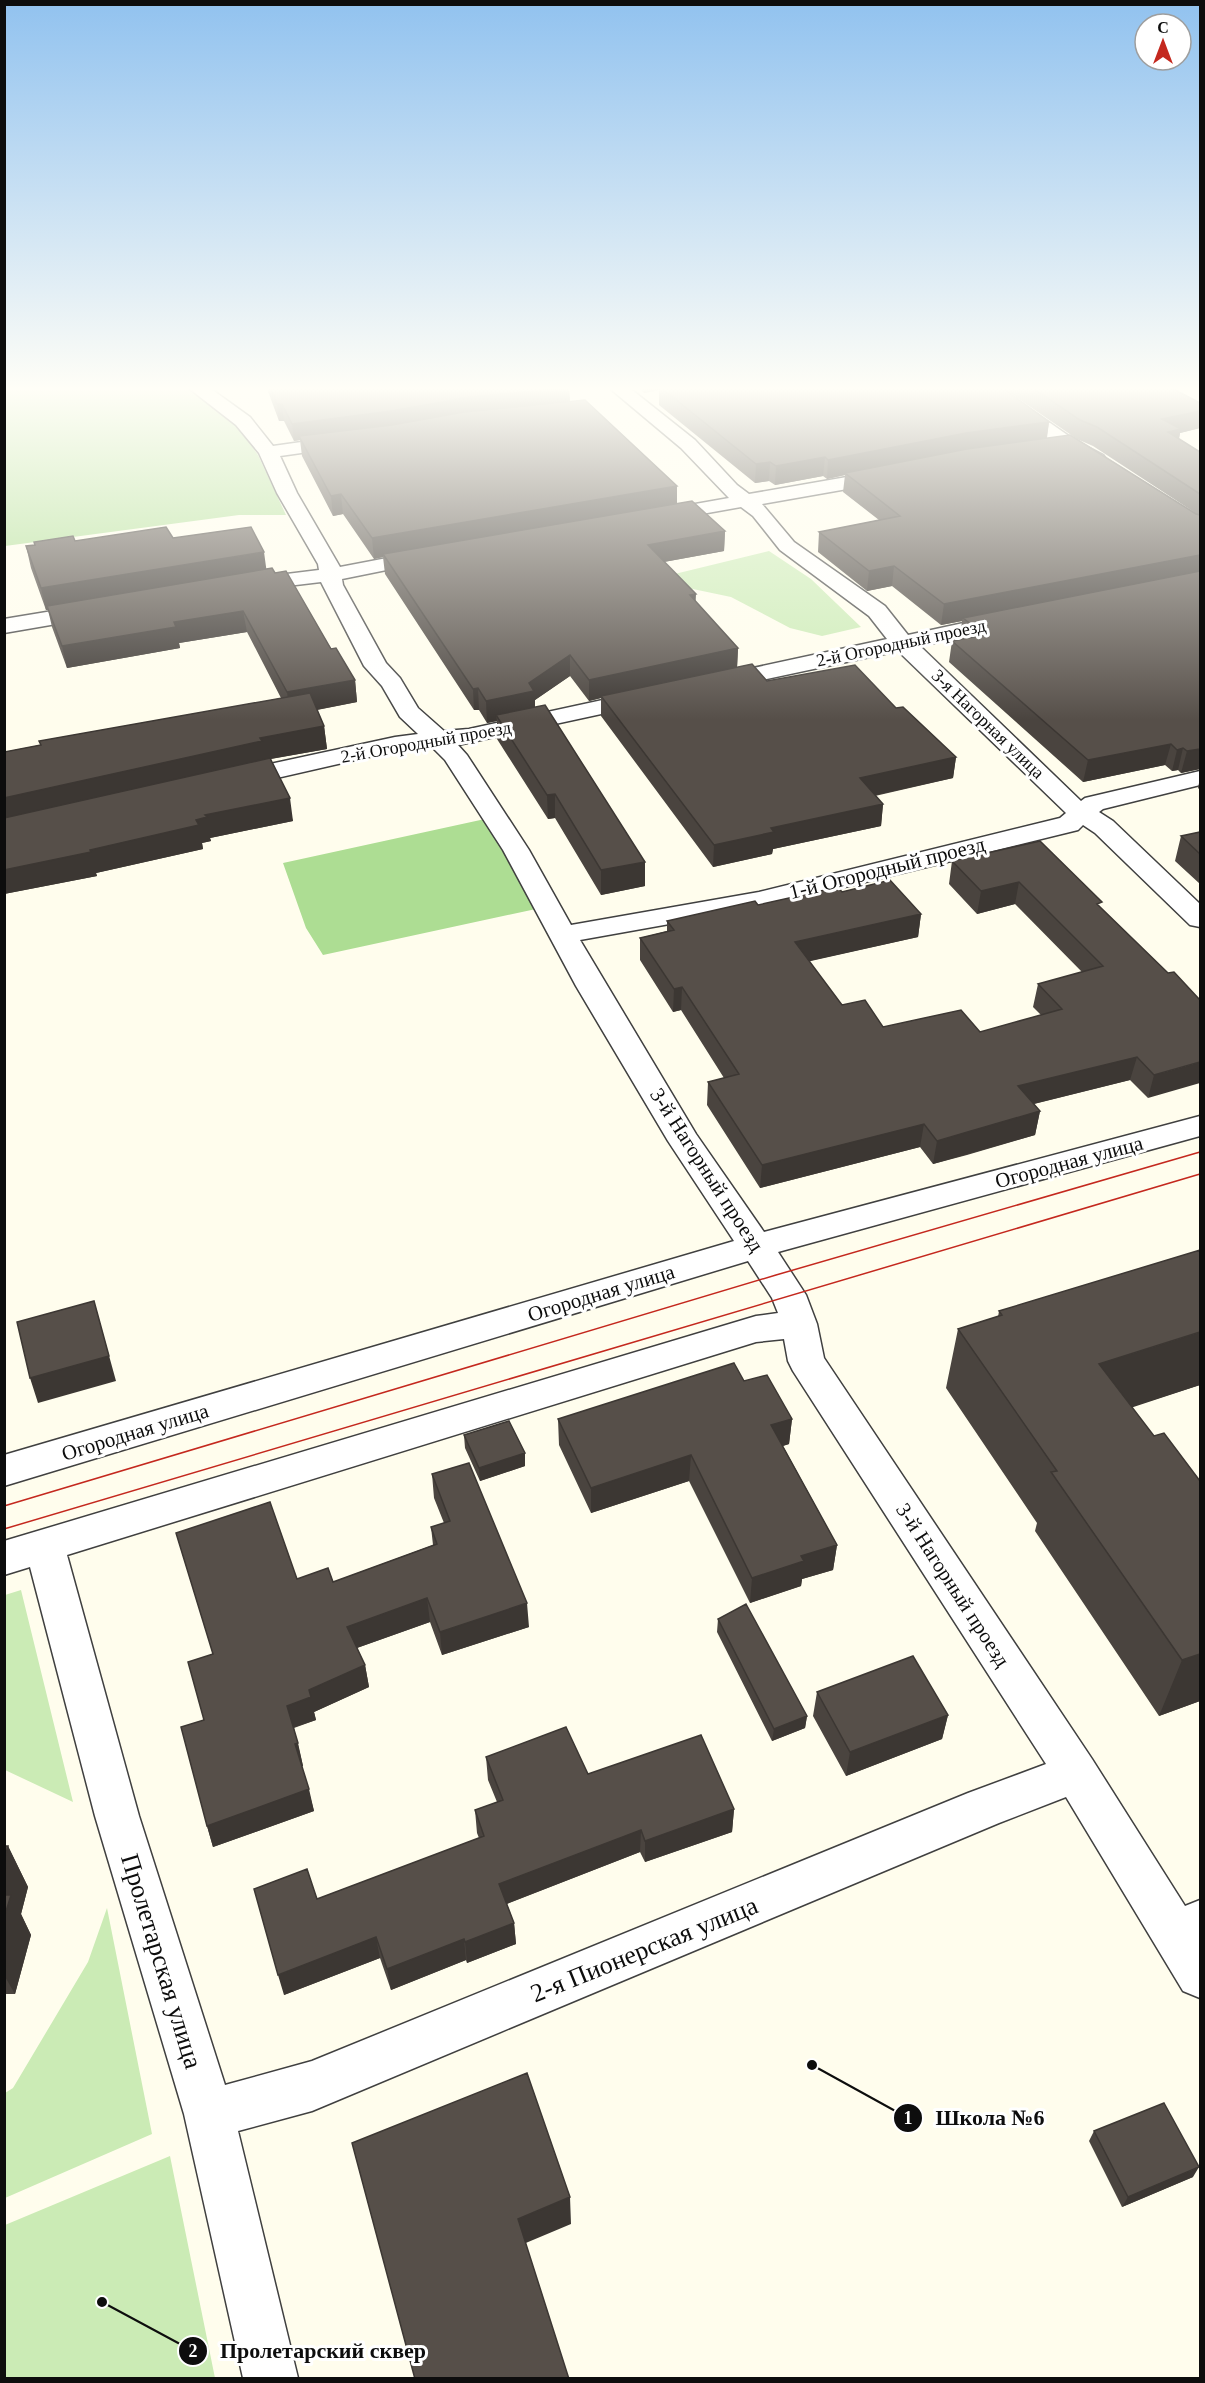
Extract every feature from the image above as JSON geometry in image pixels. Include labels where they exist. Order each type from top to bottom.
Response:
[{"type":"street","name":"3-й Нагорный проезд","points":[[289,497],[329,564],[332,585],[376,666],[392,683],[408,712],[455,755],[516,850],[591,986],[684,1141],[789,1295],[799,1324],[806,1360],[1076,1773],[1188,1930],[1200,1974]]},
{"type":"street","name":"3-я Нагорная улица","points":[[740,497],[760,512],[787,546],[877,611],[892,632],[1072,806],[1104,827],[1200,920]]},
{"type":"street","points":[[632,521],[770,497]]},
{"type":"street","points":[[227,589],[286,579],[330,575],[447,553]]},
{"type":"street","points":[[4,626],[110,608]]},
{"type":"street","name":"2-й Огородный проезд","points":[[699,686],[1025,617]]},
{"type":"street","name":"2-й Огородный проезд","points":[[207,786],[395,744],[469,736],[664,694]]},
{"type":"street","name":"1-й Огородный проезд","points":[[565,936],[589,929],[759,900],[1069,824],[1094,803],[1200,778]]},
{"type":"street","name":"Огородная улица","points":[[4,1471],[757,1246],[1200,1126]]},
{"type":"street","points":[[25,1552],[756,1329],[799,1324]]},
{"type":"street","name":"Пролетарская улица","points":[[25,1552],[117,1816],[209,2114],[271,2379]]},
{"type":"street","name":"2-я Пионерская улица","points":[[209,2114],[312,2086],[962,1817],[1076,1773]]},
{"type":"green space","points":[[5,497],[278,497],[286,515],[239,515],[5,546]]},
{"type":"green space","points":[[769,551],[811,579],[861,627],[822,636],[790,628],[731,597],[650,580]]},
{"type":"green space","points":[[485,819],[507,852],[536,909],[323,955],[306,928],[283,863]]},
{"type":"green space","points":[[21,1590],[73,1802],[5,1770],[5,1595]]},
{"type":"green space","points":[[107,1908],[152,2134],[5,2198],[5,2093],[13,2088],[88,1962]]},
{"type":"green space","points":[[170,2156],[215,2378],[5,2378],[5,2225]]},
{"type":"building","points":[[343,497],[611,497],[372,538]]},
{"type":"building","points":[[876,497],[1169,497],[1200,515],[1200,555],[944,604],[894,566],[869,571],[819,532],[900,516]]},
{"type":"building","points":[[692,501],[725,531],[648,545],[696,594],[690,595],[738,648],[589,680],[570,655],[529,683],[534,691],[486,701],[478,688],[473,689],[383,554]]},
{"type":"building","points":[[166,527],[173,538],[251,527],[264,552],[41,588],[26,546],[35,545],[34,542],[73,536],[75,541]]},
{"type":"building","points":[[272,568],[275,573],[286,571],[331,649],[336,648],[355,680],[287,692],[243,611],[174,622],[176,627],[62,646],[47,606]]},
{"type":"building","points":[[1200,571],[1200,749],[1177,750],[1171,744],[1088,760],[952,641],[985,635],[963,618]]},
{"type":"building","points":[[752,664],[767,681],[855,665],[896,708],[903,707],[956,757],[860,778],[883,804],[771,828],[774,832],[714,845],[601,696]]},
{"type":"building","points":[[310,693],[324,726],[260,738],[262,741],[4,798],[4,752],[41,745],[39,741]]},
{"type":"building","points":[[545,705],[645,862],[601,870],[555,794],[547,795],[496,715]]},
{"type":"building","points":[[270,758],[290,798],[205,815],[207,817],[196,820],[199,825],[90,850],[91,852],[4,870],[4,818]]},
{"type":"building","points":[[1200,832],[1200,854],[1181,836]]},
{"type":"building","points":[[1040,841],[1102,902],[1097,904],[1168,973],[1174,972],[1200,1000],[1200,1062],[1154,1075],[1137,1057],[1018,1086],[1040,1111],[937,1141],[924,1124],[762,1165],[708,1082],[739,1074],[682,987],[674,989],[640,938],[674,930],[667,921],[755,901],[758,905],[838,887],[842,892],[890,880],[921,914],[795,942],[842,1005],[865,1000],[883,1027],[961,1010],[980,1032],[1062,1009],[1038,984],[1103,966],[1019,882],[981,891],[952,861]]},
{"type":"building","points":[[1200,1250],[1200,1332],[1099,1364],[1154,1436],[1164,1433],[1200,1481],[1200,1654],[1182,1660],[1051,1472],[1057,1471],[958,1329],[1002,1315],[999,1311]]},
{"type":"building","points":[[94,1301],[109,1356],[30,1378],[17,1322]]},
{"type":"building","points":[[734,1363],[744,1381],[767,1375],[792,1419],[771,1425],[837,1545],[801,1556],[804,1561],[752,1578],[691,1455],[591,1488],[558,1419]]},
{"type":"building","points":[[509,1421],[525,1453],[479,1468],[464,1435]]},
{"type":"building","points":[[469,1463],[527,1603],[440,1632],[427,1598],[347,1627],[365,1665],[309,1690],[311,1697],[287,1706],[298,1743],[295,1744],[309,1789],[207,1826],[181,1727],[204,1720],[188,1662],[213,1654],[176,1533],[270,1502],[297,1579],[328,1568],[333,1582],[437,1544],[431,1527],[450,1521],[432,1474]]},
{"type":"building","points":[[746,1604],[807,1716],[774,1729],[718,1619]]},
{"type":"building","points":[[913,1656],[948,1715],[850,1752],[817,1692]]},
{"type":"building","points":[[566,1727],[588,1774],[701,1735],[734,1809],[645,1841],[641,1830],[499,1884],[514,1923],[465,1942],[464,1939],[387,1969],[376,1937],[278,1975],[254,1889],[307,1869],[317,1899],[484,1836],[475,1810],[503,1800],[486,1757]]},
{"type":"building","points":[[4,1846],[8,1846],[4,1860]]},
{"type":"building","points":[[4,1895],[11,1895],[4,1918]]},
{"type":"building","points":[[527,2073],[570,2197],[518,2219],[569,2379],[415,2379],[352,2143]]},
{"type":"building","points":[[1164,2103],[1199,2167],[1128,2197],[1094,2131]]},
{"type":"tram line","points":[[4,1506],[776,1275],[1200,1152]]},
{"type":"tram line","points":[[4,1529],[1200,1174]]},
{"type":"place","name":"Школа №6","points":[[812,2065]]},
{"type":"place","name":"Пролетарский сквер","points":[[102,2302]]}]
